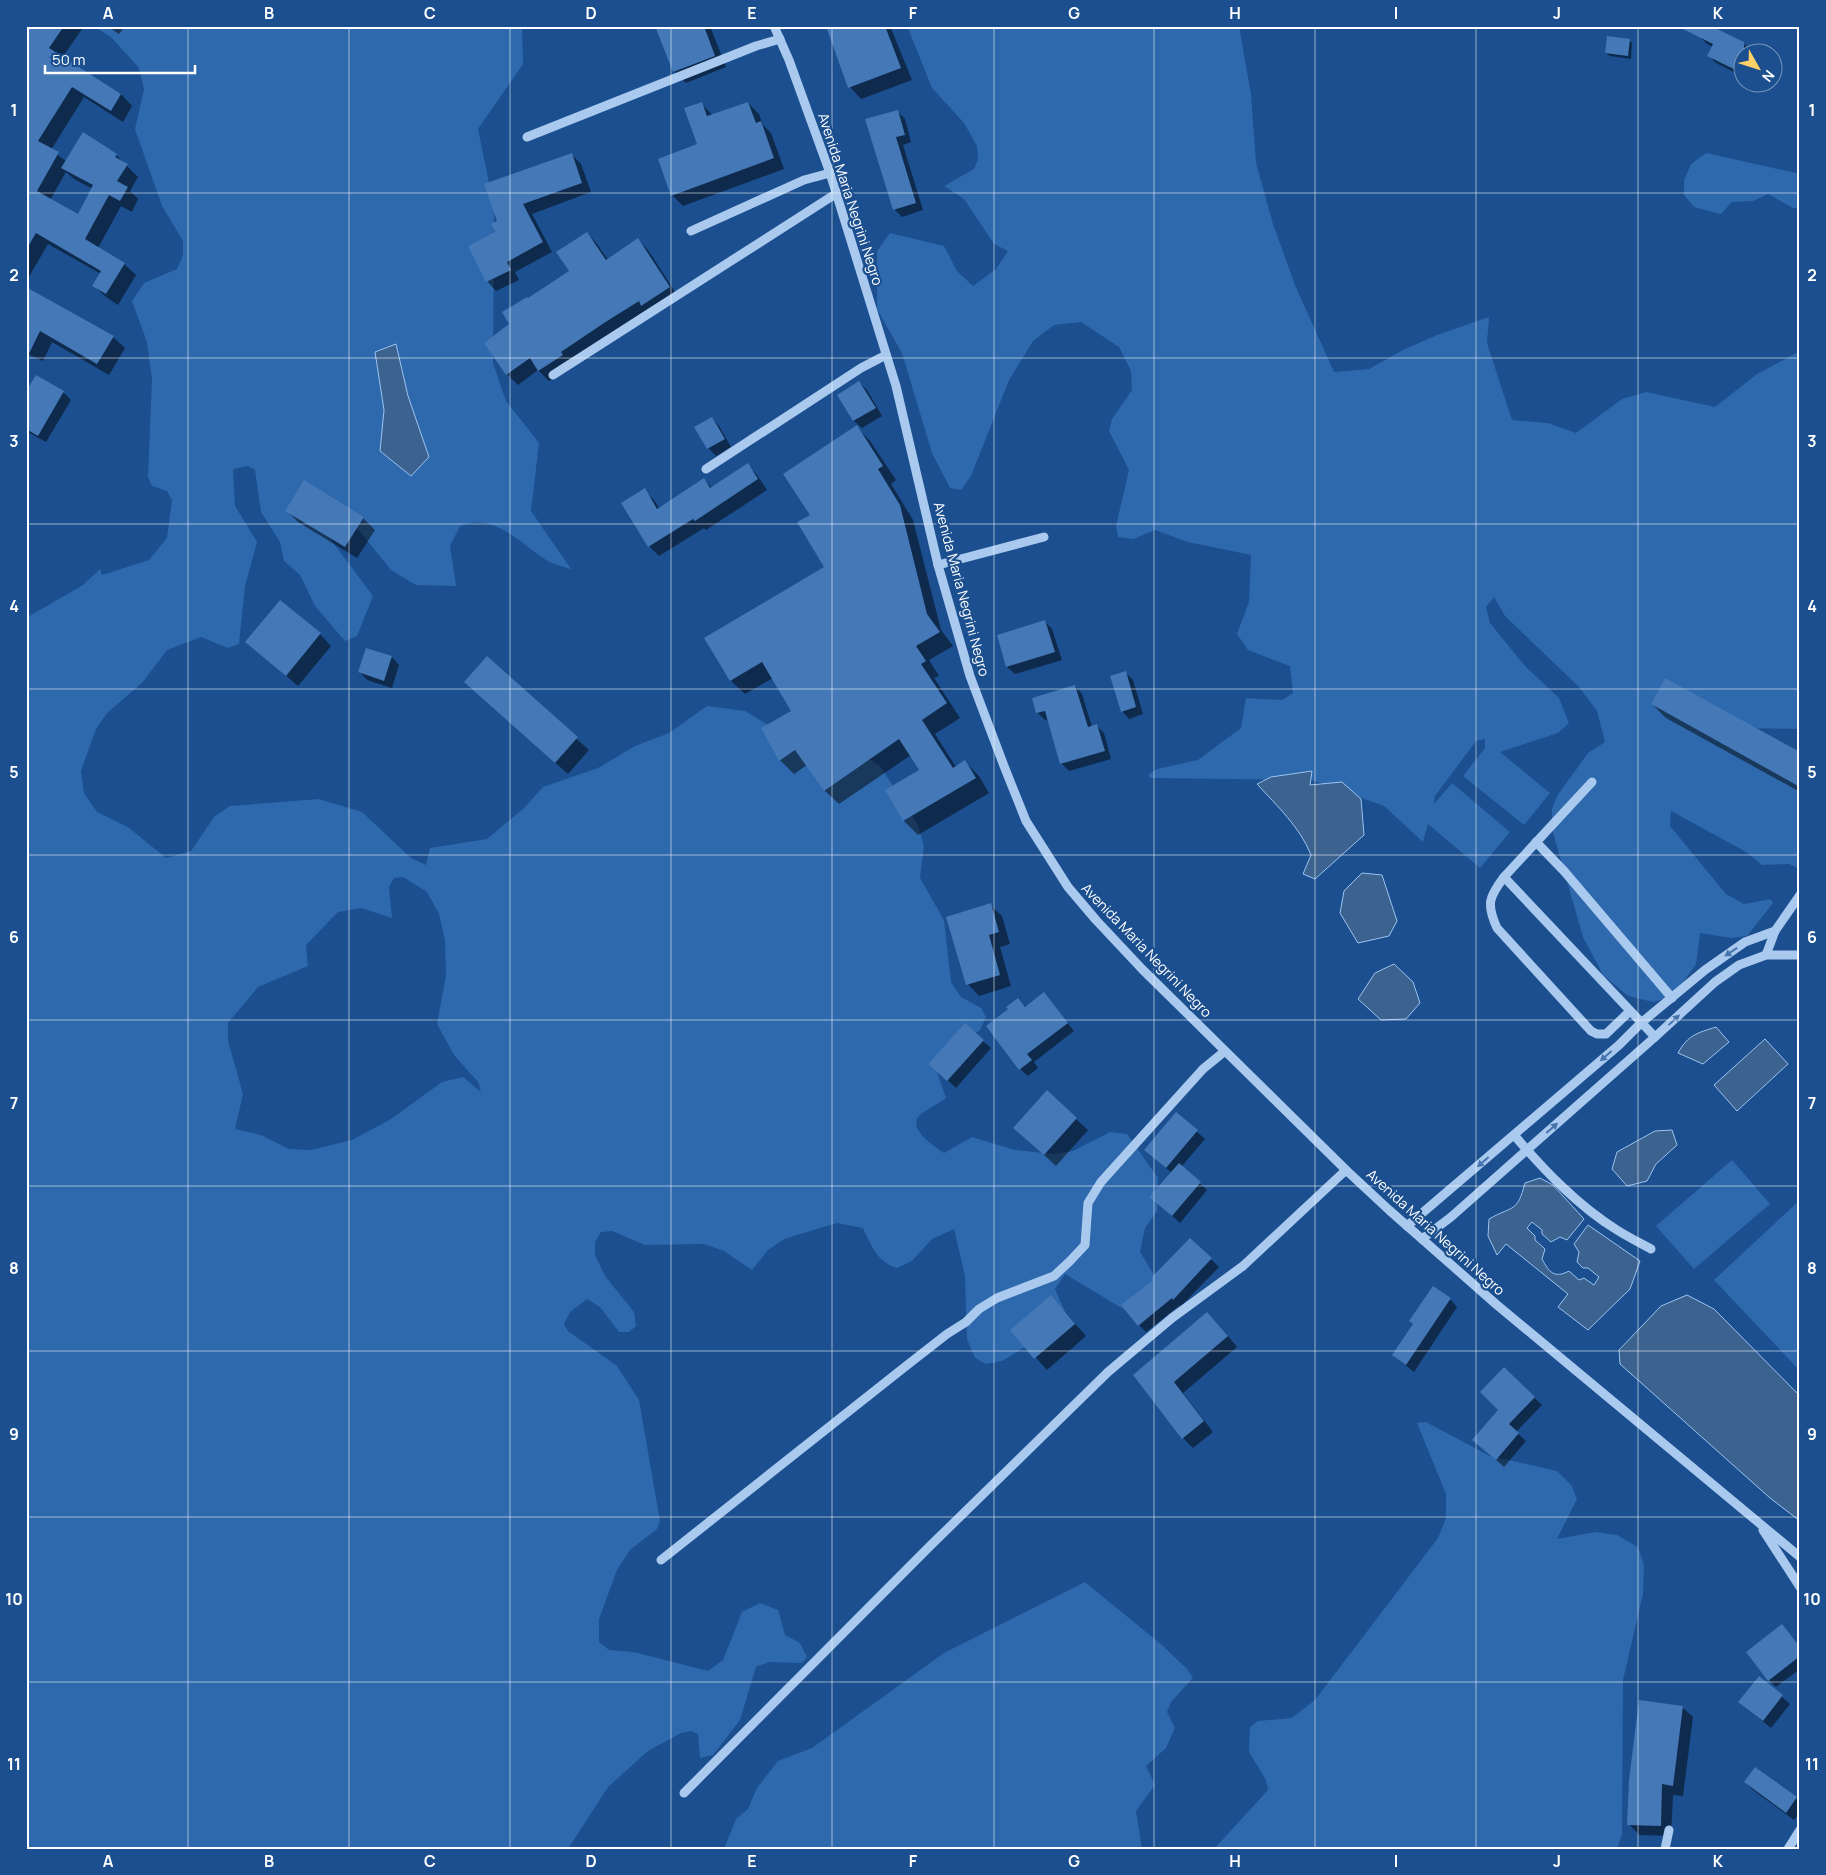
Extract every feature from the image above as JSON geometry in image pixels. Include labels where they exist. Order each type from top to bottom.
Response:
[{"type":"street","name":"Avenida Maria Negrini Negro","points":[[774,26],[830,173],[896,386],[938,565],[970,676],[1026,821],[1068,887],[1142,969],[1346,1170],[1503,1311],[1800,1557]]},
{"type":"street","points":[[527,137],[756,46],[780,39]]},
{"type":"street","points":[[691,231],[804,180],[830,173]]},
{"type":"street","points":[[553,375],[837,194]]},
{"type":"street","points":[[706,469],[861,368],[886,355]]},
{"type":"street","points":[[938,565],[1044,537]]},
{"type":"street","points":[[1592,782],[1504,877],[1492,893],[1490,914],[1497,928],[1597,1034],[1606,1034],[1630,1011]]},
{"type":"street","points":[[1536,842],[1564,871],[1672,998]]},
{"type":"street","points":[[1504,877],[1655,1037]]},
{"type":"street","points":[[1766,955],[1775,931],[1800,894]]},
{"type":"street","points":[[1408,1226],[1619,1045],[1641,1023],[1705,970],[1746,942],[1775,931]]},
{"type":"street","points":[[1422,1239],[1527,1150],[1715,982],[1739,965],[1766,955],[1800,955]]},
{"type":"street","points":[[661,1560],[947,1334],[966,1322],[979,1308],[997,1298],[1054,1276],[1085,1245],[1088,1203],[1101,1182],[1203,1069],[1226,1051]]},
{"type":"street","points":[[1514,1135],[1583,1205],[1616,1230],[1651,1249]]},
{"type":"street","points":[[684,1793],[928,1547],[1108,1372],[1172,1318],[1244,1266],[1346,1170]]},
{"type":"street","points":[[1759,1523],[1800,1587]]},
{"type":"street","points":[[1665,1849],[1669,1830]]},
{"type":"street","points":[[1788,1849],[1800,1830]]},
{"type":"shaded area","points":[[93,26],[522,26],[523,64],[478,129],[494,207],[493,363],[506,401],[539,443],[531,511],[571,569],[546,560],[506,531],[484,523],[473,523],[460,526],[450,546],[456,586],[416,585],[391,570],[349,518],[323,529],[373,596],[357,636],[345,641],[315,606],[300,575],[284,561],[280,542],[261,512],[255,470],[248,466],[233,469],[235,506],[257,542],[245,586],[239,644],[228,648],[201,637],[167,650],[142,683],[107,713],[96,729],[81,771],[84,793],[97,812],[128,827],[166,858],[191,851],[214,817],[230,806],[319,799],[362,812],[411,858],[426,865],[430,848],[487,839],[524,808],[543,787],[598,768],[635,746],[669,733],[707,706],[745,711],[786,736],[847,744],[880,766],[918,825],[924,846],[920,878],[944,920],[951,982],[961,997],[981,1008],[986,1017],[980,1030],[950,1050],[939,1063],[937,1072],[946,1098],[920,1115],[917,1120],[917,1126],[923,1137],[944,1153],[972,1137],[1015,1150],[1052,1154],[1073,1151],[1110,1132],[1127,1134],[1158,1178],[1157,1211],[1145,1228],[1140,1252],[1154,1275],[1156,1294],[1125,1310],[1065,1274],[1055,1289],[1066,1314],[1064,1323],[1002,1361],[986,1364],[975,1358],[967,1339],[965,1276],[954,1229],[932,1239],[912,1261],[897,1268],[884,1262],[875,1252],[863,1228],[837,1223],[784,1239],[768,1250],[752,1270],[724,1251],[704,1244],[645,1245],[612,1231],[601,1232],[595,1242],[595,1255],[605,1276],[634,1312],[636,1326],[629,1332],[619,1332],[600,1307],[587,1299],[570,1312],[564,1324],[568,1331],[617,1366],[639,1400],[660,1521],[657,1529],[630,1550],[617,1570],[599,1619],[599,1642],[609,1650],[634,1652],[708,1671],[723,1660],[742,1612],[760,1603],[778,1610],[785,1635],[800,1643],[807,1657],[802,1663],[769,1662],[756,1667],[740,1720],[713,1755],[700,1758],[698,1734],[691,1731],[681,1733],[648,1751],[608,1787],[568,1849],[26,1849],[26,618],[83,585],[100,569],[102,575],[149,560],[167,538],[172,500],[167,491],[152,486],[148,477],[152,379],[147,342],[132,301],[144,283],[177,269],[183,255],[183,241],[162,206],[135,129],[144,89],[139,68],[111,37]],"holes":[[[403,877],[427,892],[439,914],[445,940],[446,975],[437,1024],[454,1055],[478,1082],[481,1092],[463,1077],[442,1082],[391,1119],[352,1140],[311,1150],[289,1149],[261,1135],[235,1129],[243,1094],[228,1041],[228,1023],[258,987],[308,966],[306,945],[338,912],[361,908],[392,918],[389,887],[394,878]]]},
{"type":"shaded area","points":[[907,26],[1239,26],[1251,94],[1256,163],[1273,224],[1295,285],[1334,372],[1369,369],[1403,350],[1437,335],[1489,317],[1487,343],[1512,420],[1548,423],[1576,433],[1622,399],[1646,392],[1715,407],[1757,374],[1800,351],[1800,729],[1743,728],[1800,780],[1800,869],[1789,864],[1762,865],[1746,852],[1671,811],[1670,826],[1726,894],[1744,904],[1771,899],[1773,903],[1747,936],[1731,938],[1700,933],[1696,964],[1680,987],[1664,999],[1653,1002],[1628,996],[1603,975],[1583,937],[1552,829],[1552,809],[1557,796],[1588,753],[1605,742],[1597,711],[1579,687],[1505,616],[1494,597],[1486,607],[1490,623],[1525,666],[1559,698],[1569,723],[1558,733],[1500,752],[1550,793],[1524,825],[1463,776],[1485,748],[1485,739],[1476,741],[1435,796],[1434,804],[1452,783],[1510,832],[1480,868],[1428,824],[1423,842],[1384,806],[1312,780],[1150,778],[1149,774],[1157,769],[1198,760],[1241,728],[1246,698],[1282,700],[1293,693],[1290,666],[1248,650],[1237,634],[1249,602],[1251,555],[1188,542],[1155,530],[1133,539],[1118,537],[1116,526],[1129,470],[1109,431],[1112,419],[1132,390],[1131,371],[1119,347],[1081,322],[1054,325],[1033,341],[1009,380],[971,476],[961,490],[950,488],[932,453],[902,353],[877,309],[877,251],[890,233],[944,246],[957,271],[973,286],[996,269],[1008,251],[994,244],[964,199],[944,186],[974,169],[978,159],[977,146],[964,123],[932,88]]},
{"type":"shaded area","points":[[1706,153],[1800,174],[1800,209],[1793,208],[1768,194],[1753,201],[1732,202],[1721,214],[1694,207],[1684,195],[1684,180],[1691,164]]},
{"type":"shaded area","points":[[396,344],[408,396],[429,457],[411,476],[380,451],[384,410],[375,352]]},
{"type":"shaded area","points":[[1312,771],[1310,785],[1342,782],[1361,799],[1364,835],[1315,879],[1303,874],[1311,855],[1301,835],[1257,784],[1271,777]]},
{"type":"shaded area","points":[[1362,873],[1382,875],[1397,921],[1389,936],[1358,943],[1340,913],[1344,891]]},
{"type":"shaded area","points":[[1394,964],[1413,982],[1420,1003],[1406,1019],[1381,1020],[1358,999],[1375,973]]},
{"type":"shaded area","points":[[1716,1027],[1729,1042],[1703,1064],[1678,1053],[1689,1038]]},
{"type":"shaded area","points":[[1765,1039],[1788,1064],[1737,1111],[1714,1085]]},
{"type":"shaded area","points":[[1672,1130],[1677,1145],[1656,1164],[1647,1181],[1627,1186],[1612,1169],[1617,1152],[1655,1131]]},
{"type":"shaded area","points":[[1732,1160],[1770,1204],[1694,1269],[1656,1226]]},
{"type":"shaded area","points":[[1540,1178],[1553,1185],[1584,1219],[1567,1240],[1560,1237],[1551,1242],[1542,1234],[1542,1230],[1532,1222],[1527,1228],[1535,1236],[1535,1240],[1545,1249],[1542,1259],[1550,1271],[1559,1274],[1569,1271],[1579,1280],[1584,1278],[1594,1285],[1599,1277],[1588,1268],[1583,1268],[1577,1262],[1579,1252],[1574,1244],[1588,1225],[1640,1261],[1630,1289],[1588,1330],[1558,1307],[1568,1294],[1506,1244],[1497,1255],[1488,1236],[1489,1219],[1517,1204],[1525,1183]]},
{"type":"shaded area","points":[[1800,1200],[1800,1371],[1714,1280]]},
{"type":"shaded area","points":[[1687,1295],[1714,1309],[1800,1396],[1800,1521],[1770,1498],[1620,1364],[1619,1350],[1661,1306]]},
{"type":"shaded area","points":[[1426,1422],[1490,1456],[1557,1471],[1572,1486],[1577,1499],[1557,1539],[1596,1532],[1617,1535],[1638,1547],[1644,1565],[1643,1594],[1623,1680],[1622,1834],[1617,1849],[1214,1849],[1268,1790],[1266,1780],[1249,1752],[1250,1727],[1258,1721],[1292,1718],[1315,1700],[1438,1538],[1446,1518],[1446,1494],[1417,1423]]},
{"type":"shaded area","points":[[1085,1582],[1163,1646],[1187,1669],[1193,1678],[1171,1702],[1167,1712],[1175,1728],[1166,1748],[1146,1766],[1155,1785],[1136,1811],[1142,1849],[724,1849],[736,1819],[748,1809],[757,1788],[778,1761],[812,1748],[944,1653]]},
{"type":"building","points":[[26,26],[64,26],[49,48],[121,94],[111,111],[72,87],[38,141],[59,152],[37,191],[78,214],[93,185],[61,168],[83,132],[117,154],[115,157],[128,164],[117,181],[128,187],[120,201],[109,195],[85,239],[125,263],[106,294],[92,286],[101,271],[36,233],[26,250]]},
{"type":"building","points":[[655,26],[704,26],[715,56],[673,72]]},
{"type":"building","points":[[826,26],[885,26],[901,68],[848,88]]},
{"type":"building","points":[[1677,26],[1711,26],[1744,42],[1734,42],[1734,69],[1707,56],[1713,44]]},
{"type":"building","points":[[1607,36],[1630,39],[1628,56],[1605,53]]},
{"type":"building","points":[[702,102],[707,116],[748,102],[756,123],[761,121],[774,158],[671,196],[658,159],[697,144],[684,108]]},
{"type":"building","points":[[898,110],[905,135],[896,137],[916,203],[893,210],[865,119]]},
{"type":"building","points":[[572,153],[582,183],[523,204],[543,242],[507,262],[511,270],[486,282],[468,246],[495,232],[491,224],[497,221],[484,184]]},
{"type":"building","points":[[587,232],[606,260],[638,238],[670,287],[641,306],[639,301],[604,323],[561,352],[563,355],[538,371],[530,358],[506,375],[484,343],[509,324],[502,312],[528,298],[569,271],[556,252]]},
{"type":"building","points":[[26,287],[114,336],[97,364],[40,331],[26,360]]},
{"type":"building","points":[[36,375],[64,391],[38,436],[26,429],[26,391]]},
{"type":"building","points":[[859,381],[876,408],[853,421],[837,395]]},
{"type":"building","points":[[712,417],[725,439],[707,449],[694,427]]},
{"type":"building","points":[[857,425],[883,466],[878,469],[900,505],[927,614],[940,632],[916,646],[926,661],[921,664],[947,703],[922,720],[953,768],[965,760],[976,778],[903,821],[885,790],[919,770],[899,739],[824,791],[795,750],[779,761],[761,728],[791,711],[762,662],[730,681],[704,638],[824,567],[797,522],[810,515],[783,474]]},
{"type":"building","points":[[748,463],[758,479],[695,521],[693,519],[648,547],[621,503],[645,488],[657,509],[704,478],[710,488]]},
{"type":"building","points":[[304,480],[364,517],[345,547],[285,511]]},
{"type":"building","points":[[280,600],[321,633],[286,676],[245,642]]},
{"type":"building","points":[[1045,620],[1055,652],[1006,667],[997,635]]},
{"type":"building","points":[[366,648],[392,656],[384,681],[358,672]]},
{"type":"building","points":[[487,656],[578,737],[555,763],[464,682]]},
{"type":"building","points":[[1126,671],[1136,707],[1121,712],[1110,676]]},
{"type":"building","points":[[1665,678],[1800,752],[1800,787],[1651,704]]},
{"type":"building","points":[[1075,685],[1088,727],[1097,724],[1105,751],[1060,764],[1045,711],[1036,713],[1032,698]]},
{"type":"building","points":[[991,903],[999,932],[989,935],[1000,975],[966,985],[946,917]]},
{"type":"building","points":[[1044,992],[1068,1023],[1027,1054],[1032,1060],[1019,1070],[986,1026],[1008,1009],[1006,1007],[1018,998],[1025,1007]]},
{"type":"building","points":[[965,1023],[984,1040],[947,1081],[928,1064]]},
{"type":"building","points":[[1047,1090],[1077,1118],[1044,1155],[1013,1128]]},
{"type":"building","points":[[1176,1112],[1198,1130],[1166,1168],[1144,1150]]},
{"type":"building","points":[[1179,1163],[1201,1182],[1172,1216],[1149,1197]]},
{"type":"building","points":[[1190,1238],[1212,1258],[1173,1300],[1172,1298],[1138,1326],[1121,1305],[1153,1280],[1151,1278]]},
{"type":"building","points":[[1433,1286],[1451,1298],[1406,1365],[1392,1355],[1413,1324],[1409,1321]]},
{"type":"building","points":[[1051,1295],[1075,1324],[1034,1359],[1010,1330]]},
{"type":"building","points":[[1207,1312],[1228,1336],[1174,1382],[1204,1421],[1182,1439],[1133,1375]]},
{"type":"building","points":[[1504,1367],[1535,1397],[1509,1424],[1519,1433],[1496,1460],[1472,1440],[1498,1410],[1480,1392]]},
{"type":"building","points":[[1782,1624],[1800,1647],[1800,1656],[1768,1681],[1746,1652]]},
{"type":"building","points":[[1759,1676],[1783,1695],[1763,1721],[1738,1702]]},
{"type":"building","points":[[1639,1700],[1683,1706],[1673,1786],[1662,1784],[1661,1826],[1627,1825],[1629,1780]]},
{"type":"building","points":[[1755,1767],[1797,1797],[1786,1813],[1744,1782]]}]
